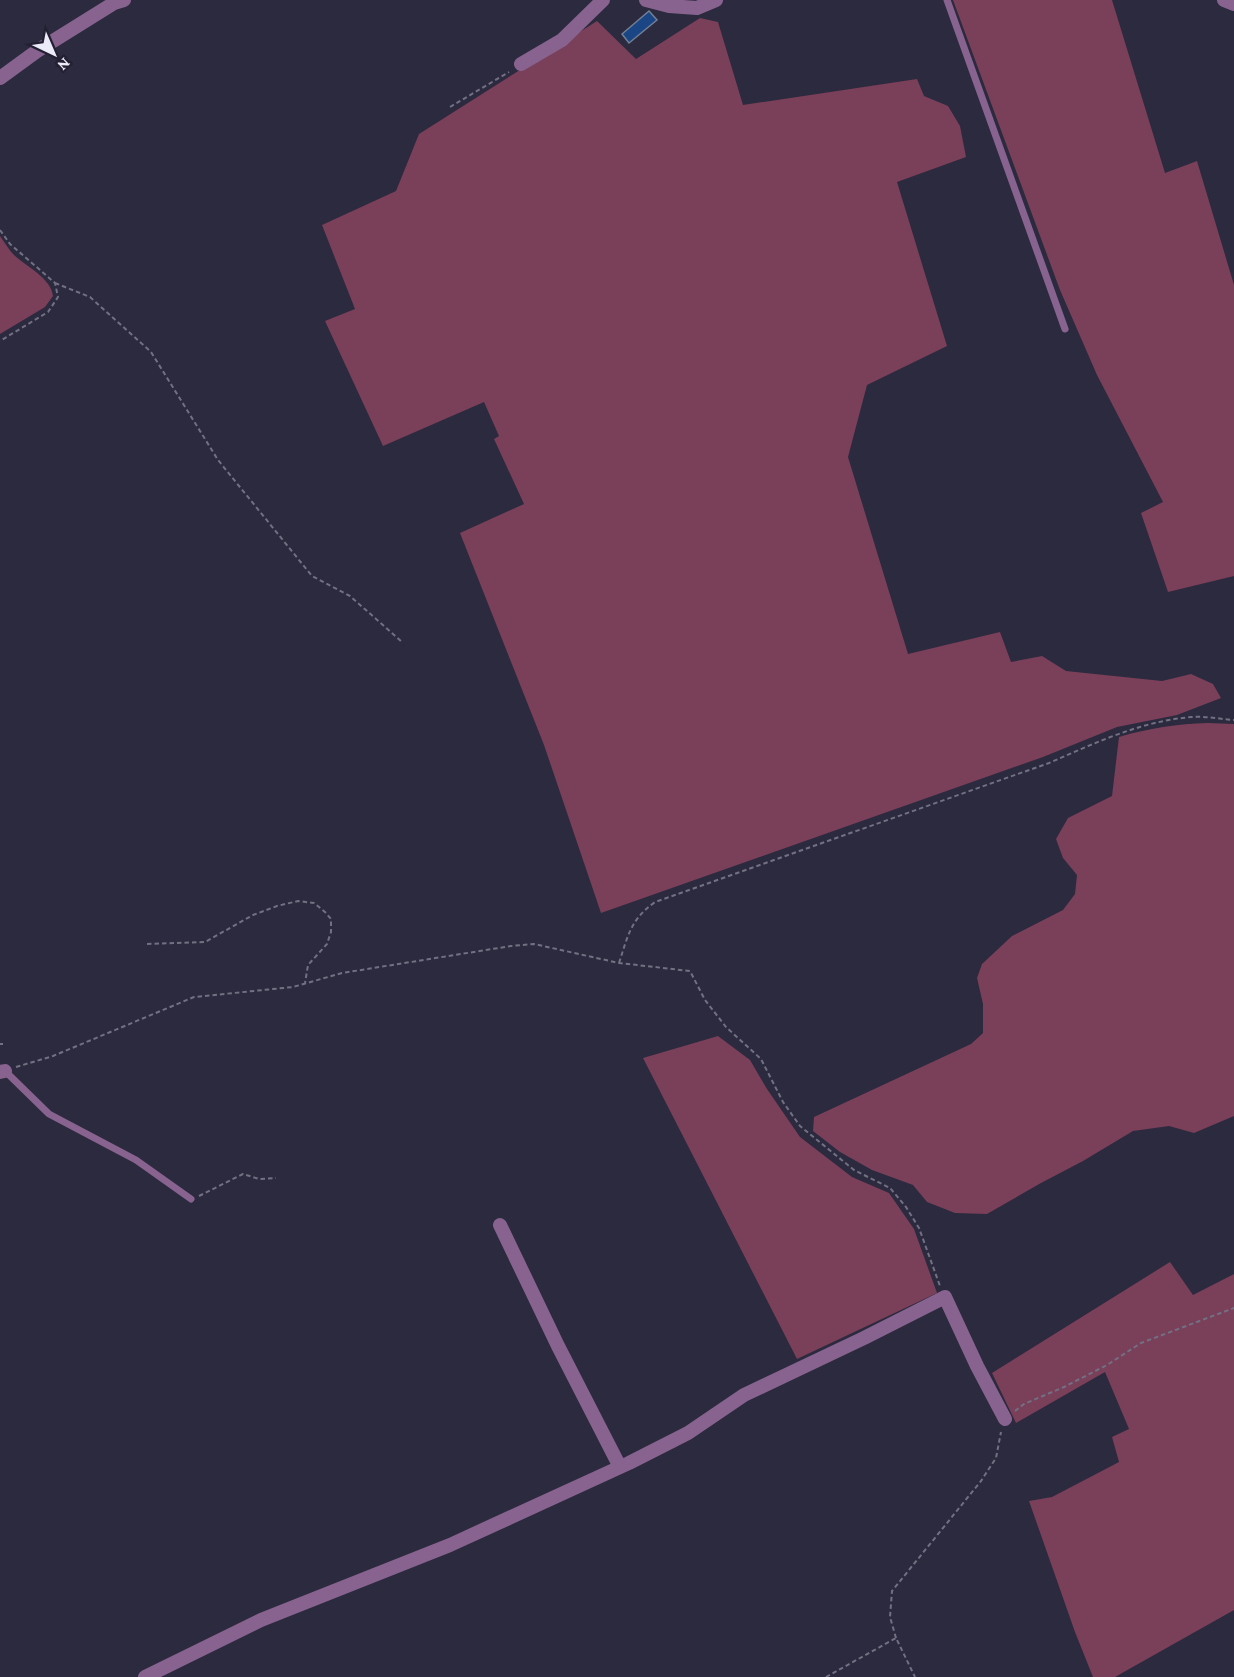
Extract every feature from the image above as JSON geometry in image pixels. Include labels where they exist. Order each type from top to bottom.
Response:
[{"type":"street","points":[[0,78],[37,51],[114,3],[124,0]]},
{"type":"street","points":[[521,64],[562,40],[603,0]]},
{"type":"street","points":[[646,0],[669,6],[697,8],[716,0]]},
{"type":"street","points":[[1224,0],[1234,4]]},
{"type":"street","points":[[500,1224],[558,1346],[620,1467]]},
{"type":"street","points":[[145,1677],[261,1620],[450,1545],[620,1467],[688,1433],[744,1395],[945,1297],[1005,1419]]},
{"type":"lane","points":[[947,0],[1065,329]]},
{"type":"lane","points":[[2,1071],[49,1114],[136,1160],[191,1199]]},
{"type":"path","points":[[450,108],[521,64]]},
{"type":"path","points":[[0,230],[10,244],[55,283],[90,297],[151,352],[218,460],[312,576],[350,596],[401,641]]},
{"type":"path","points":[[0,342],[48,312],[58,297],[55,283]]},
{"type":"path","points":[[619,963],[630,929],[640,912],[655,902],[1049,763],[1106,738],[1150,724],[1193,717],[1234,720]]},
{"type":"path","points":[[147,944],[205,942],[238,923],[276,906],[298,901],[314,903],[331,919],[331,932],[327,944],[308,964],[305,983]]},
{"type":"path","points":[[2,1071],[53,1056],[194,998],[293,987],[342,973],[512,946],[534,944],[619,963],[690,971],[705,1000],[726,1027],[761,1059],[783,1102],[800,1126],[854,1170],[890,1188],[906,1207],[919,1228],[945,1297]]},
{"type":"path","points":[[191,1199],[243,1174],[259,1179],[276,1178]]},
{"type":"path","points":[[915,1677],[896,1638],[890,1617],[892,1591],[942,1527],[963,1506],[991,1466],[996,1458],[1005,1419],[1024,1404],[1090,1374],[1141,1343],[1234,1308]]},
{"type":"path","points":[[826,1677],[896,1638]]},
{"type":"shaded area","points":[[953,0],[1112,0],[1165,173],[1197,161],[1234,285],[1234,576],[1168,592],[1141,513],[1163,502],[1097,375],[1060,290]]},
{"type":"shaded area","points":[[700,18],[718,22],[743,105],[917,79],[924,96],[948,106],[960,126],[966,157],[897,182],[947,346],[867,385],[848,457],[908,654],[1000,632],[1011,662],[1042,656],[1066,671],[1162,681],[1191,674],[1213,684],[1221,698],[1177,715],[1117,727],[1043,757],[601,913],[544,745],[460,533],[524,504],[494,439],[499,436],[484,402],[383,446],[325,321],[355,309],[322,225],[396,191],[419,134],[597,21],[636,59]]},
{"type":"shaded area","points":[[0,236],[14,255],[43,278],[53,296],[45,307],[0,334]]},
{"type":"shaded area","points":[[1208,723],[1234,724],[1234,1116],[1194,1133],[1169,1126],[1133,1131],[987,1214],[955,1213],[927,1202],[913,1185],[872,1170],[840,1152],[813,1131],[814,1117],[971,1044],[983,1033],[983,1004],[977,978],[982,964],[1012,936],[1063,910],[1075,894],[1077,875],[1063,858],[1056,839],[1068,818],[1112,796],[1119,737],[1163,727]]},
{"type":"shaded area","points":[[718,1036],[750,1060],[800,1137],[852,1177],[889,1193],[914,1229],[937,1293],[797,1359],[643,1058]]},
{"type":"shaded area","points":[[1170,1262],[1193,1295],[1234,1274],[1234,1610],[1115,1677],[1093,1677],[1029,1501],[1052,1497],[1119,1462],[1112,1437],[1129,1429],[1105,1372],[1016,1423],[992,1373]]},
{"type":"building","points":[[649,11],[657,20],[629,43],[622,34]]}]
